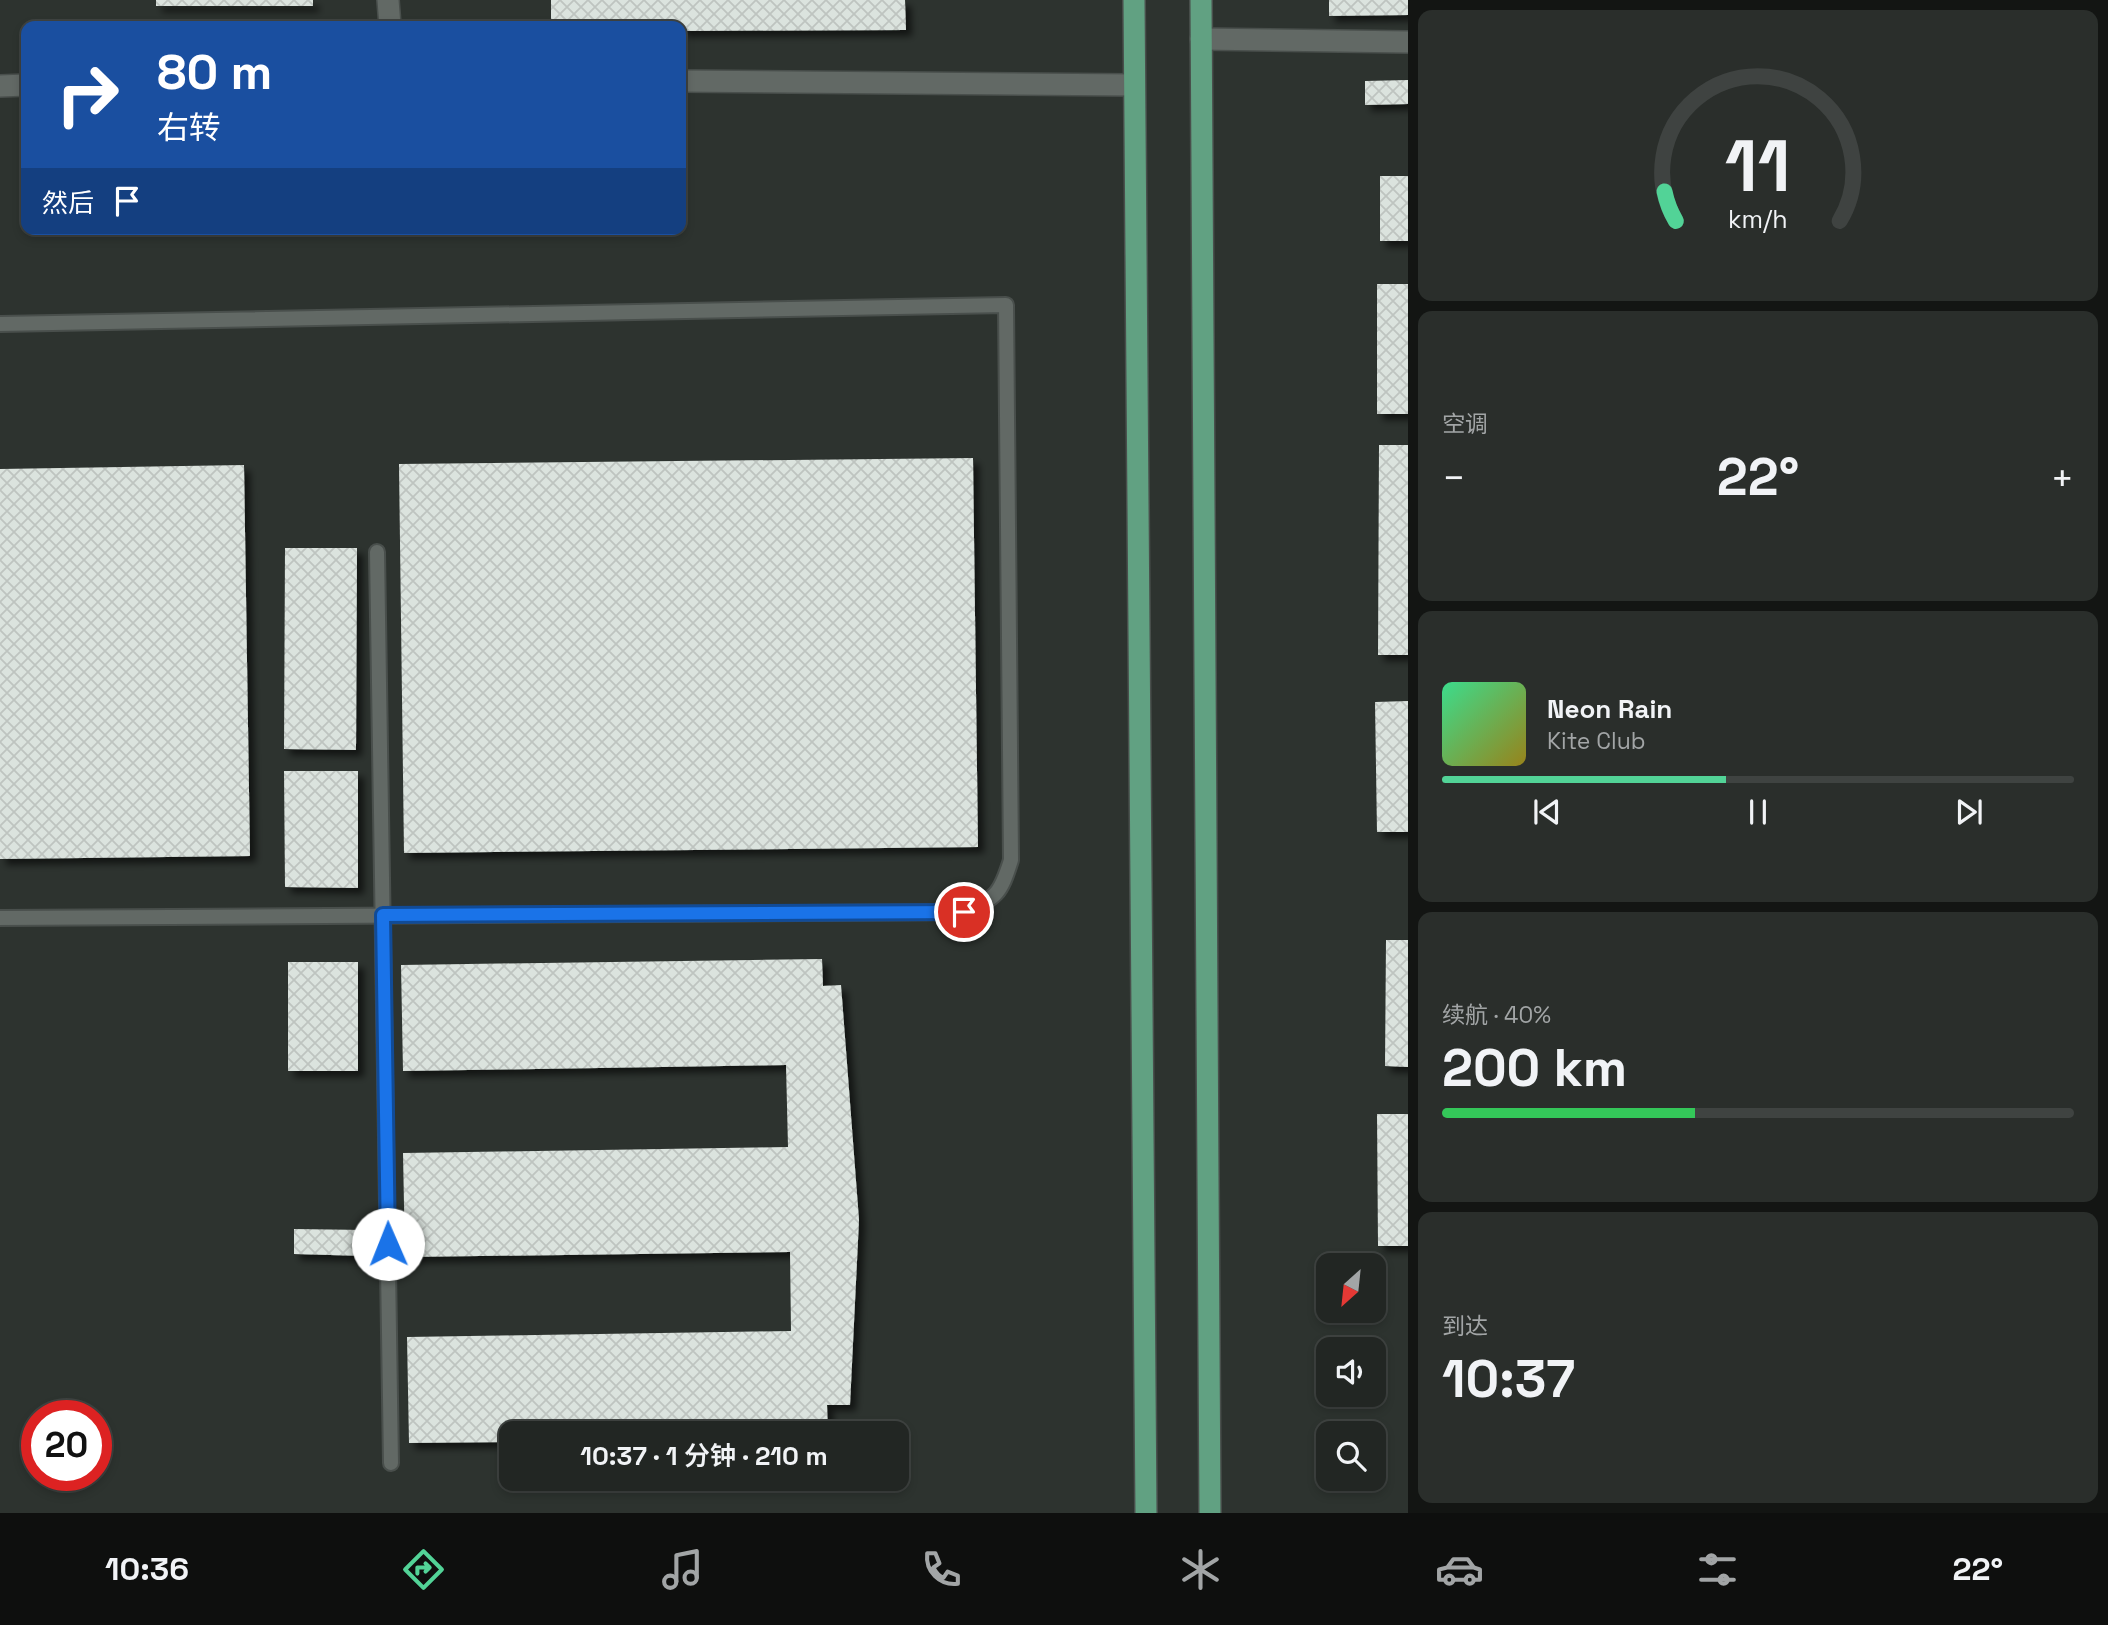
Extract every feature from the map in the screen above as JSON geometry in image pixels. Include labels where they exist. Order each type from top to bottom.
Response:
[{"type":"main road","points":[[1133,0],[1146,1513]]},
{"type":"main road","points":[[1201,0],[1210,1513]]},
{"type":"street","points":[[388,0],[390,21]]},
{"type":"street","points":[[1201,40],[1408,42]]},
{"type":"street","points":[[686,81],[1134,85]]},
{"type":"street","points":[[0,86],[21,85]]},
{"type":"lane","points":[[0,324],[1006,305],[1011,860],[1003,887],[986,902],[964,912],[0,918]]},
{"type":"lane","points":[[377,552],[391,1463]]},
{"type":"building","points":[[156,0],[313,0],[313,6],[156,6]]},
{"type":"building","points":[[551,0],[905,0],[906,30],[686,31],[686,21],[551,21]]},
{"type":"building","points":[[1329,0],[1408,0],[1408,15],[1329,16]]},
{"type":"building","points":[[1408,80],[1408,104],[1365,105],[1365,81]]},
{"type":"building","points":[[1380,176],[1408,176],[1408,241],[1380,241]]},
{"type":"building","points":[[1377,284],[1408,284],[1408,414],[1377,414]]},
{"type":"building","points":[[1379,445],[1408,445],[1408,655],[1378,655]]},
{"type":"building","points":[[973,458],[978,847],[404,853],[399,464]]},
{"type":"building","points":[[244,465],[250,856],[0,859],[0,469]]},
{"type":"building","points":[[285,548],[357,548],[356,750],[284,749]]},
{"type":"building","points":[[1408,701],[1408,832],[1377,832],[1375,702]]},
{"type":"building","points":[[284,771],[358,771],[358,888],[285,887]]},
{"type":"building","points":[[1386,940],[1408,940],[1408,1067],[1385,1066]]},
{"type":"building","points":[[822,959],[823,986],[841,985],[859,1220],[850,1405],[827,1405],[828,1421],[499,1421],[499,1442],[409,1443],[407,1337],[791,1331],[790,1252],[405,1257],[403,1153],[788,1147],[786,1065],[403,1071],[401,965]]},
{"type":"building","points":[[288,962],[358,962],[358,1071],[288,1071]]},
{"type":"building","points":[[1377,1114],[1408,1114],[1408,1246],[1378,1246]]},
{"type":"building","points":[[294,1229],[366,1230],[366,1256],[294,1254]]},
{"type":"route","points":[[388,1244],[383,915],[964,912]]}]
